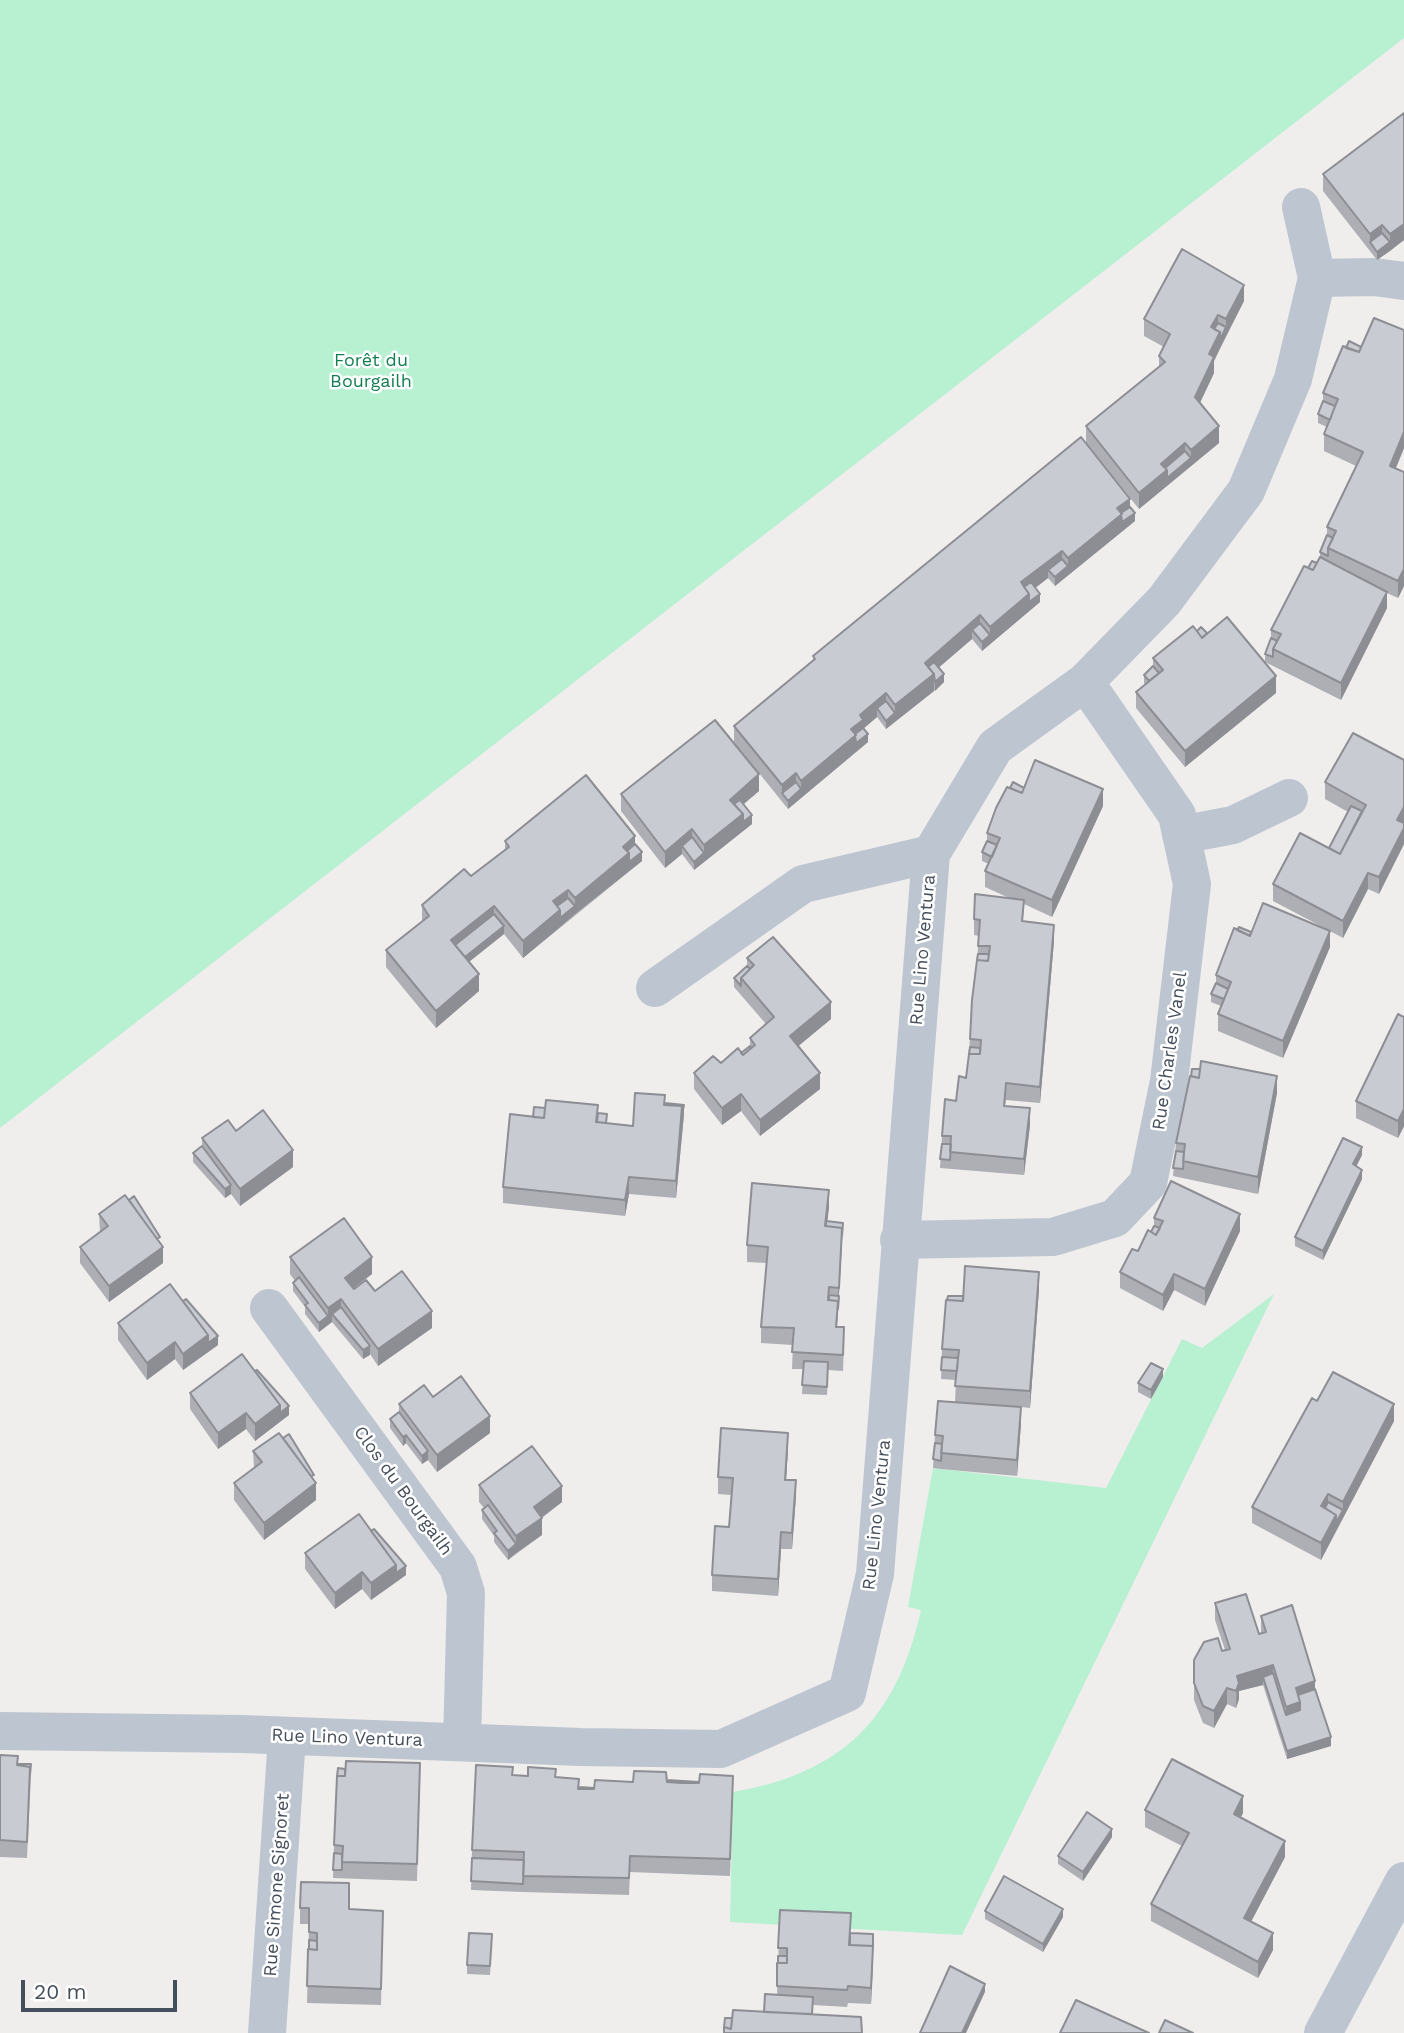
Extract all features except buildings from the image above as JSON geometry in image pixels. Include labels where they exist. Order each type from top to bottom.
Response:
[{"type":"street","name":"Rue Lino Ventura","points":[[0,1731],[242,1734],[722,1749],[847,1693],[875,1574],[931,854],[995,747],[1085,682],[1164,601],[1246,491],[1293,379],[1317,278],[1300,207]]},
{"type":"street","points":[[1317,278],[1374,277],[1404,281]]},
{"type":"street","name":"Rue Charles Vanel","points":[[899,1240],[1053,1237],[1115,1218],[1147,1183],[1169,1081],[1192,884],[1177,815],[1085,682]]},
{"type":"street","points":[[1181,835],[1233,825],[1289,798]]},
{"type":"street","name":"Rue Lino Ventura","points":[[655,988],[803,884],[931,854]]},
{"type":"street","name":"Clos du Bourgailh","points":[[269,1308],[458,1567],[466,1593],[462,1742]]},
{"type":"street","name":"Rue Simone Signoret","points":[[267,2033],[287,1737]]},
{"type":"street","points":[[1323,2033],[1404,1881]]},
{"type":"green space","name":"Forêt du Bourgailh","points":[[0,0],[1404,0],[1404,38],[0,1128]]},
{"type":"green space","points":[[1274,1294],[962,1935],[730,1922],[733,1792],[772,1783],[805,1771],[834,1755],[859,1734],[880,1710],[897,1681],[911,1648],[921,1610],[908,1607],[933,1468],[1106,1488],[1182,1339],[1202,1348]]}]
